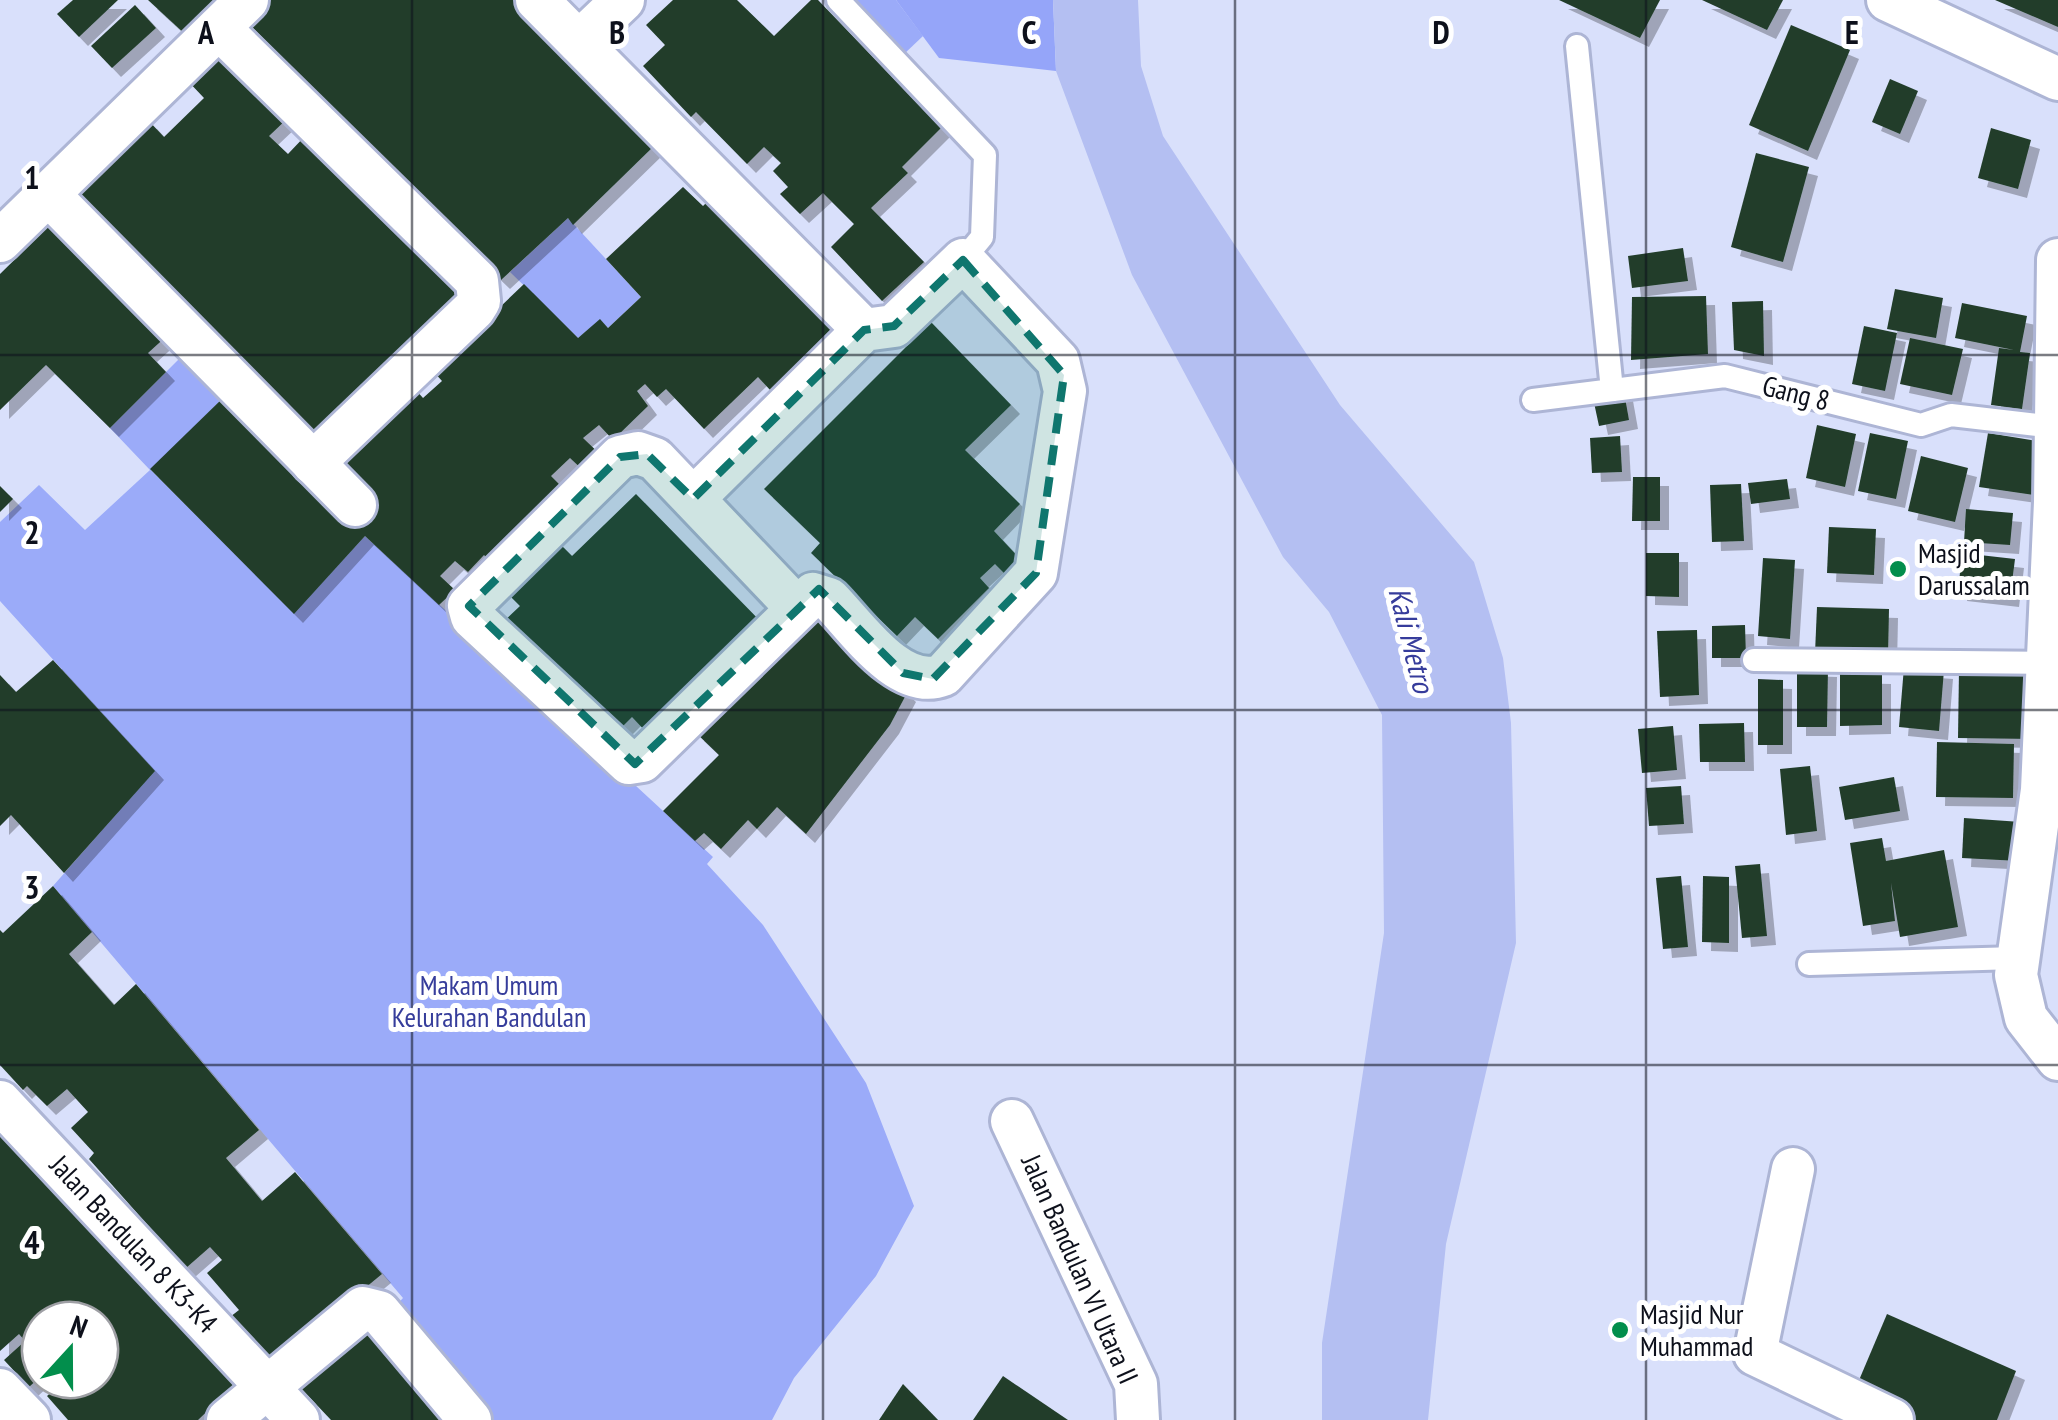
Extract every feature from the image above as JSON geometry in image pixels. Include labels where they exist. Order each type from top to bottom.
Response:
[{"type":"street","points":[[538,0],[864,330]]},
{"type":"street","points":[[579,42],[624,0]]},
{"type":"street","points":[[1892,1],[2058,79]]},
{"type":"street","points":[[0,241],[232,14],[477,281],[479,291],[474,310],[313,463]]},
{"type":"street","points":[[48,194],[354,505]]},
{"type":"street","points":[[693,499],[864,330],[894,326],[963,260],[1058,361],[1064,376],[1036,573],[943,675],[933,679],[903,673],[829,599],[813,594],[635,764],[625,762],[472,617],[469,606],[476,594],[620,458],[647,454],[797,608]]},
{"type":"street","points":[[2058,260],[2050,799],[2017,958],[2021,1008],[2058,1059]]},
{"type":"street","name":"Jalan Bandulan 8 K3-K4","points":[[0,1102],[298,1420]]},
{"type":"street","name":"Jalan Bandulan VI Utara II","points":[[1012,1122],[1136,1384],[1138,1420]]},
{"type":"street","points":[[1793,1169],[1755,1354],[1892,1420]]},
{"type":"street","points":[[228,1420],[362,1308],[379,1312],[470,1420]]},
{"type":"street","points":[[0,1390],[28,1420]]},
{"type":"lane","points":[[838,0],[986,155],[982,237],[963,260]]},
{"type":"lane","points":[[1577,46],[1612,390]]},
{"type":"lane","name":"Gang 8","points":[[1534,400],[1734,377],[1921,425],[1951,415],[2055,428]]},
{"type":"lane","points":[[1754,660],[2051,656]]},
{"type":"lane","points":[[1809,964],[2017,958]]},
{"type":"highlighted area","points":[[963,260],[1064,375],[1036,573],[933,679],[903,673],[819,589],[635,764],[469,606],[620,457],[647,454],[693,499],[864,330],[894,326]]},
{"type":"green space","points":[[856,0],[896,0],[923,36],[903,55],[861,12]]},
{"type":"green space","points":[[568,218],[641,297],[608,328],[600,320],[578,338],[510,272]]},
{"type":"green space","name":"Makam Umum Kelurahan Bandulan","points":[[185,353],[225,396],[151,470],[294,613],[365,536],[713,857],[707,864],[763,925],[866,1083],[914,1206],[876,1276],[794,1378],[772,1420],[481,1420],[390,1312],[403,1298],[53,886],[154,771],[0,601],[0,522],[39,485],[85,530],[150,470],[110,428]]},
{"type":"shaded area","points":[[896,0],[1053,0],[1056,71],[939,58]]},
{"type":"water","name":"Kali Metro","points":[[1053,0],[1138,0],[1141,66],[1163,136],[1340,405],[1474,562],[1503,658],[1511,723],[1516,943],[1446,1244],[1428,1420],[1322,1420],[1322,1343],[1384,933],[1382,715],[1329,612],[1283,557],[1132,275],[1056,71]]},
{"type":"building","points":[[73,0],[118,0],[79,37],[57,14]]},
{"type":"building","points":[[148,0],[221,0],[186,35]]},
{"type":"building","points":[[268,0],[515,0],[655,145],[573,225],[568,218],[501,280],[272,60],[278,53],[247,22]]},
{"type":"building","points":[[673,0],[737,0],[774,36],[811,0],[818,0],[941,128],[902,167],[908,173],[871,208],[924,262],[882,301],[831,247],[854,224],[823,193],[800,214],[780,194],[788,187],[773,171],[781,163],[764,147],[747,164],[696,112],[691,117],[643,66],[665,45],[646,25]]},
{"type":"building","points":[[1559,0],[1660,0],[1640,38]]},
{"type":"building","points":[[1702,0],[1783,0],[1767,30]]},
{"type":"building","points":[[1995,0],[2058,0],[2058,27]]},
{"type":"building","points":[[135,5],[156,28],[112,68],[91,46]]},
{"type":"building","points":[[1791,25],[1850,50],[1808,151],[1749,125]]},
{"type":"building","points":[[219,48],[288,118],[269,136],[288,154],[306,135],[470,301],[317,447],[79,205],[78,187],[148,120],[164,137],[204,98],[186,79]]},
{"type":"building","points":[[1890,79],[1918,91],[1900,134],[1872,122]]},
{"type":"building","points":[[1991,128],[2031,140],[2018,189],[1978,178]]},
{"type":"building","points":[[1756,153],[1809,167],[1783,262],[1731,247]]},
{"type":"building","points":[[683,187],[703,206],[713,196],[835,325],[771,391],[758,377],[704,429],[666,389],[657,397],[645,384],[637,391],[648,406],[613,440],[599,425],[583,438],[604,458],[587,474],[570,458],[551,476],[565,490],[491,562],[484,555],[468,572],[455,561],[440,576],[455,590],[439,605],[365,536],[294,614],[150,469],[225,396],[338,462],[415,389],[423,398],[442,381],[433,371],[524,284],[578,338],[600,319],[608,328],[641,297],[606,259]]},
{"type":"building","points":[[57,218],[169,334],[148,353],[166,372],[110,428],[46,365],[0,410],[0,274]]},
{"type":"building","points":[[1683,248],[1688,281],[1632,288],[1628,256]]},
{"type":"building","points":[[1895,289],[1943,298],[1936,338],[1887,329]]},
{"type":"building","points":[[1706,296],[1708,354],[1631,360],[1632,297]]},
{"type":"building","points":[[1763,301],[1764,356],[1734,350],[1732,302]]},
{"type":"building","points":[[1962,303],[2027,316],[2020,352],[2030,353],[2022,409],[1991,405],[1999,348],[2014,350],[1955,338]]},
{"type":"building","points":[[931,322],[1011,405],[965,450],[1020,504],[994,531],[1021,560],[1005,574],[995,564],[980,578],[989,588],[938,639],[915,617],[897,636],[811,553],[820,543],[764,489]]},
{"type":"building","points":[[1864,326],[1897,333],[1885,391],[1852,384]]},
{"type":"building","points":[[1910,338],[1963,349],[1952,395],[1900,384]]},
{"type":"building","points":[[1624,392],[1629,420],[1599,426],[1593,398]]},
{"type":"building","points":[[1817,425],[1856,434],[1845,487],[1806,478]]},
{"type":"building","points":[[1870,433],[1908,441],[1896,499],[1858,491]]},
{"type":"building","points":[[1988,433],[2043,442],[2034,495],[1979,487]]},
{"type":"building","points":[[1620,436],[1622,472],[1592,473],[1590,438]]},
{"type":"building","points":[[1921,456],[1968,468],[1955,522],[1908,511]]},
{"type":"building","points":[[1633,477],[1660,477],[1660,521],[1632,521]]},
{"type":"building","points":[[1787,479],[1790,499],[1751,504],[1748,483]]},
{"type":"building","points":[[1741,484],[1744,541],[1712,542],[1710,485]]},
{"type":"building","points":[[0,486],[13,499],[0,512]]},
{"type":"building","points":[[636,494],[763,624],[648,734],[632,717],[614,735],[502,623],[520,606],[503,589],[555,539],[572,556]]},
{"type":"building","points":[[1966,509],[2013,513],[2010,545],[1964,542]]},
{"type":"building","points":[[1829,527],[1876,529],[1874,575],[1827,573]]},
{"type":"building","points":[[1646,553],[1679,553],[1679,597],[1646,596]]},
{"type":"building","points":[[1962,553],[2015,559],[2010,598],[1958,592]]},
{"type":"building","points":[[1763,558],[1795,560],[1790,639],[1758,636]]},
{"type":"building","points":[[1817,607],[1889,609],[1888,656],[1815,653]]},
{"type":"building","points":[[824,611],[907,693],[890,725],[806,834],[777,807],[757,829],[748,820],[721,849],[704,833],[695,841],[663,811],[719,755],[695,732]]},
{"type":"building","points":[[1745,625],[1746,658],[1712,658],[1712,626]]},
{"type":"building","points":[[1697,630],[1699,695],[1660,697],[1657,631]]},
{"type":"building","points":[[53,660],[155,771],[64,873],[11,815],[0,826],[0,675],[16,692]]},
{"type":"building","points":[[1797,667],[1828,668],[1827,727],[1797,727]]},
{"type":"building","points":[[1904,667],[1944,670],[1939,731],[1899,727]]},
{"type":"building","points":[[1959,670],[2035,671],[2034,739],[1958,738]]},
{"type":"building","points":[[1840,674],[1882,675],[1882,725],[1840,726]]},
{"type":"building","points":[[1758,679],[1783,680],[1783,745],[1758,745]]},
{"type":"building","points":[[1744,723],[1745,762],[1700,762],[1699,724]]},
{"type":"building","points":[[1673,726],[1677,770],[1642,773],[1638,729]]},
{"type":"building","points":[[1937,742],[2014,744],[2013,798],[1936,797]]},
{"type":"building","points":[[1810,766],[1817,831],[1786,835],[1780,769]]},
{"type":"building","points":[[1894,777],[1900,811],[1845,820],[1839,787]]},
{"type":"building","points":[[1681,786],[1684,824],[1649,826],[1646,788]]},
{"type":"building","points":[[1964,818],[2021,822],[2019,861],[1962,858]]},
{"type":"building","points":[[1882,838],[1886,861],[1944,850],[1958,927],[1900,937],[1891,883],[1895,921],[1863,926],[1850,843]]},
{"type":"building","points":[[1760,864],[1767,936],[1742,938],[1735,866]]},
{"type":"building","points":[[1681,876],[1688,947],[1663,949],[1656,878]]},
{"type":"building","points":[[1703,876],[1729,877],[1729,943],[1702,942]]},
{"type":"building","points":[[53,886],[92,932],[69,954],[114,1005],[136,984],[259,1130],[226,1158],[262,1201],[295,1172],[382,1274],[273,1364],[230,1317],[239,1310],[207,1273],[222,1260],[210,1247],[186,1268],[89,1159],[94,1153],[71,1128],[88,1112],[67,1089],[47,1106],[27,1086],[23,1090],[0,1065],[0,930],[3,933]]},
{"type":"building","points":[[0,1121],[242,1378],[198,1420],[68,1420],[50,1400],[120,1400],[120,1300],[20,1300],[20,1335],[0,1351]]},
{"type":"building","points":[[1887,1314],[2016,1371],[1997,1420],[1910,1420],[1854,1392]]},
{"type":"building","points":[[375,1317],[464,1420],[331,1420],[297,1384]]},
{"type":"building","points":[[20,1346],[20,1377],[4,1360]]},
{"type":"building","points":[[1003,1376],[1068,1420],[973,1420]]},
{"type":"building","points":[[903,1384],[938,1420],[879,1420]]},
{"type":"place","name":"Masjid Darussalam","points":[[1898,569]]},
{"type":"place","name":"Masjid Nur Muhammad","points":[[1620,1330]]}]
